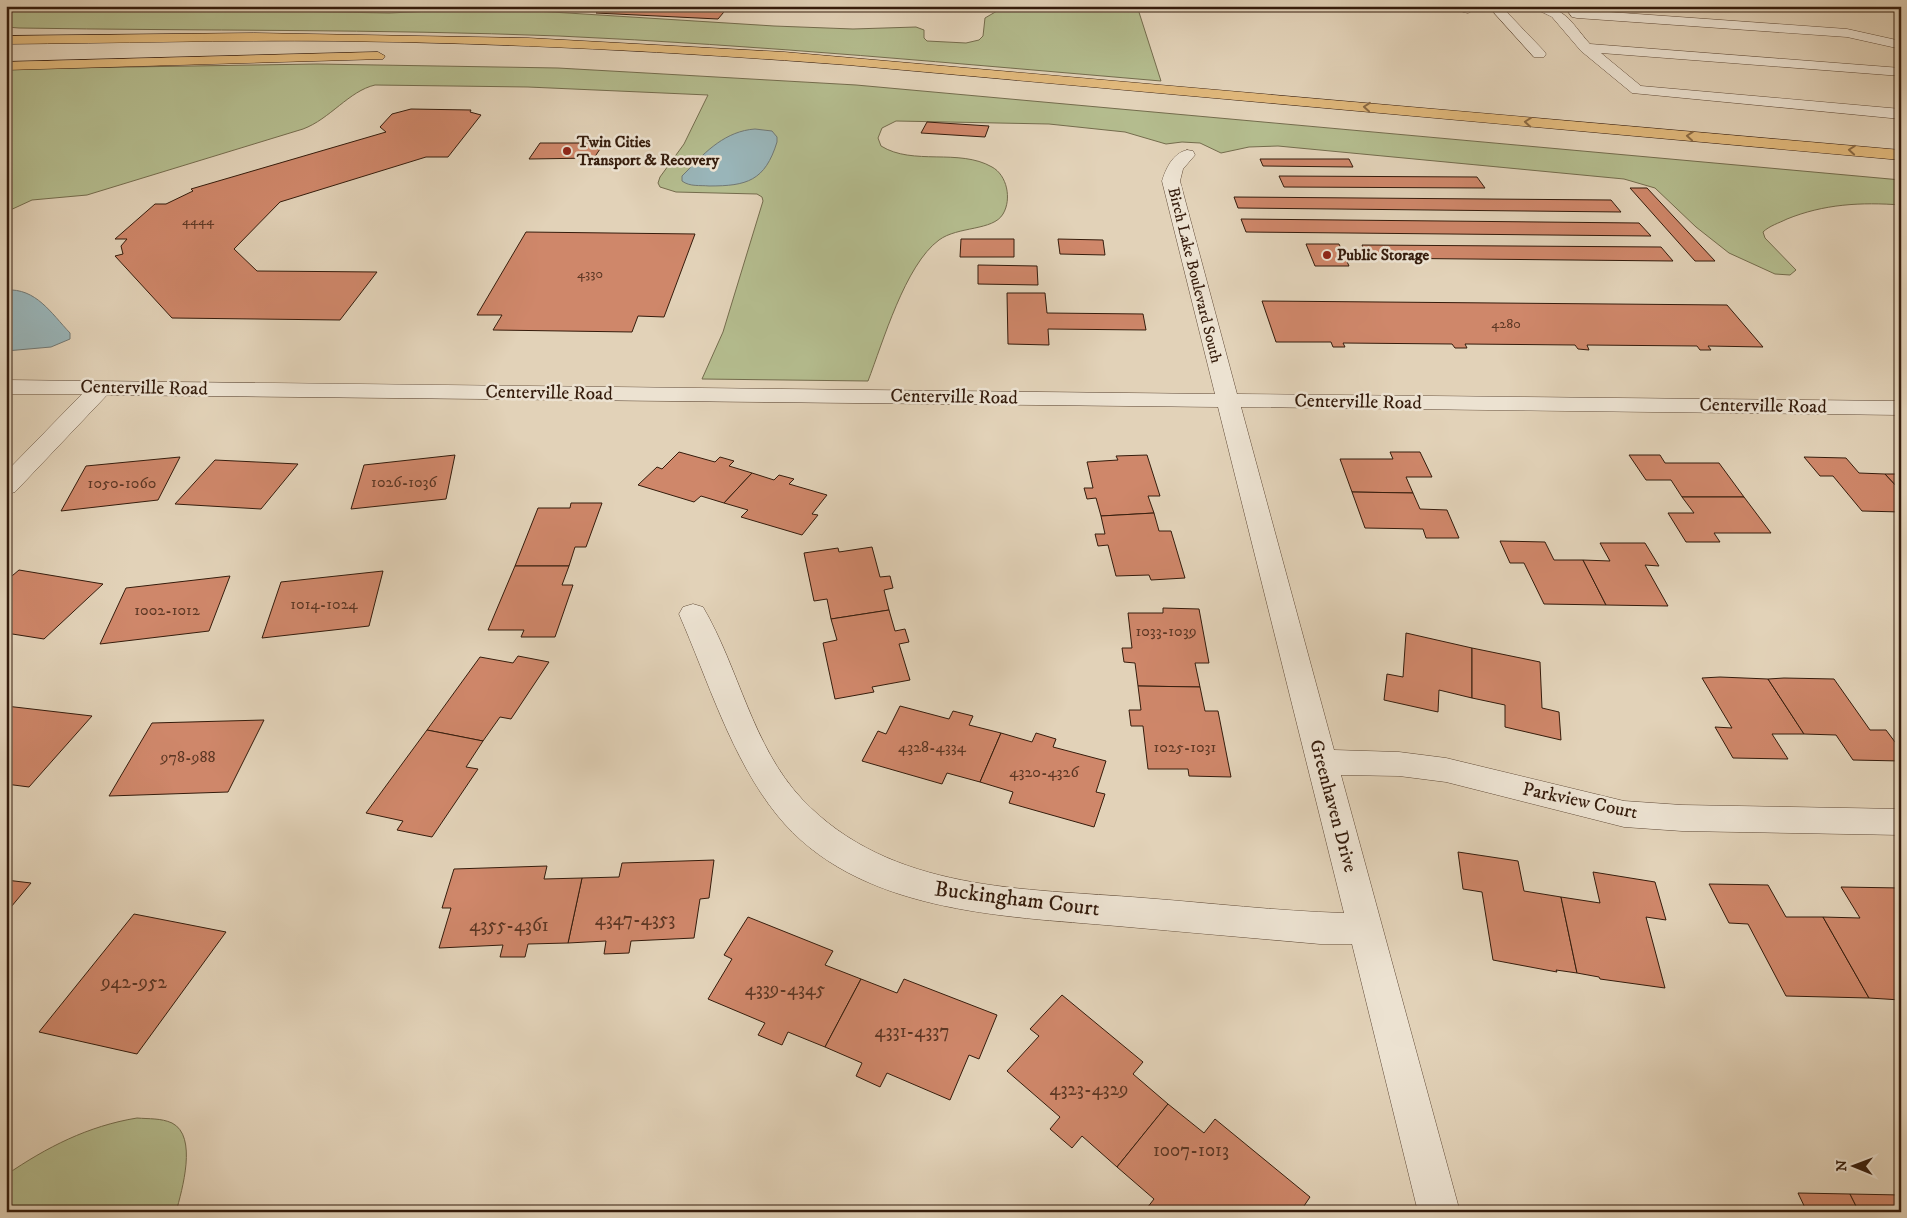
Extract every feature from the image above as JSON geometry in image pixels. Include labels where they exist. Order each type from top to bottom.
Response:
[{"type":"highway","points":[[6,30],[198,32],[588,44],[799,57],[1901,155]]},
{"type":"highway","points":[[6,40],[236,37],[397,38]]},
{"type":"highway","points":[[6,66],[378,56]]},
{"type":"highway","points":[[6,57],[395,56]]},
{"type":"highway","points":[[858,77],[1792,160]]},
{"type":"street","points":[[1494,6],[1539,54]]},
{"type":"street","points":[[1536,6],[1568,11],[1847,33],[1901,46]]},
{"type":"street","points":[[1568,11],[1586,48],[1637,90],[1901,114]]},
{"type":"street","points":[[1815,30],[1836,54]]},
{"type":"street","points":[[1847,33],[1901,71]]},
{"type":"street","points":[[1586,48],[1901,71]]},
{"type":"street","name":"Birch Lake Boulevard South","points":[[1188,155],[1175,168],[1171,181],[1227,400]]},
{"type":"street","name":"Centerville Road","points":[[6,387],[1901,408]]},
{"type":"street","points":[[6,487],[101,388]]},
{"type":"street","name":"Greenhaven Drive","points":[[1227,400],[1439,1212]]},
{"type":"street","name":"Buckingham Court","points":[[694,614],[749,741],[770,782],[786,802],[817,832],[848,854],[876,870],[935,891],[987,900],[1320,928],[1366,929]]},
{"type":"street","name":"Parkview Court","points":[[1322,762],[1400,764],[1438,769],[1478,777],[1581,805],[1624,814],[1682,818],[1901,822]]},
{"type":"green space","points":[[6,6],[389,13],[455,10],[459,6],[513,6],[536,11],[774,26],[853,29],[916,27],[924,30],[924,38],[927,41],[966,43],[979,40],[983,36],[985,18],[997,11],[1137,6],[1161,81],[785,50],[559,36],[356,31],[19,28],[6,27]]},
{"type":"green space","points":[[317,64],[558,68],[856,85],[1901,180],[1901,205],[1857,204],[1829,207],[1801,214],[1771,226],[1763,232],[1765,238],[1796,270],[1790,275],[1775,274],[1729,253],[1696,227],[1655,188],[1624,179],[1278,146],[1249,147],[1221,153],[1200,143],[1182,142],[1166,144],[1125,132],[1049,124],[896,121],[882,128],[878,138],[881,146],[907,155],[951,157],[979,161],[992,167],[1001,176],[1006,188],[1007,201],[1003,214],[998,219],[983,226],[947,236],[939,240],[927,252],[916,267],[896,305],[868,381],[702,379],[723,332],[763,201],[762,197],[757,194],[676,192],[660,187],[658,183],[660,177],[684,144],[708,95],[528,87],[375,85],[357,93],[322,119],[303,129],[87,195],[32,200],[6,212],[6,69]]},
{"type":"green space","points":[[137,1118],[168,1121],[180,1130],[184,1139],[186,1164],[182,1191],[176,1212],[6,1212],[6,1175],[37,1155],[68,1139],[102,1126]]},
{"type":"water","points":[[755,129],[772,131],[777,137],[777,142],[767,165],[753,179],[734,185],[722,186],[695,185],[682,181],[682,176],[717,143],[735,134]]},
{"type":"water","points":[[6,290],[17,290],[26,293],[42,303],[70,333],[70,339],[51,347],[6,351]]},
{"type":"building","points":[[604,6],[729,6],[718,19],[596,13]]},
{"type":"building","points":[[411,109],[471,110],[470,112],[481,115],[448,157],[426,157],[280,202],[234,249],[257,271],[377,272],[340,320],[172,318],[115,256],[123,254],[121,246],[127,239],[115,239],[155,204],[166,204],[193,191],[191,189],[386,132],[380,127],[392,114]]},
{"type":"building","points":[[927,122],[989,126],[985,137],[921,133]]},
{"type":"building","name":"Twin Cities Transport & Recovery","points":[[540,143],[604,143],[594,158],[529,159]]},
{"type":"building","points":[[1260,159],[1349,159],[1353,167],[1263,166]]},
{"type":"building","points":[[1279,176],[1477,177],[1485,188],[1284,187]]},
{"type":"building","points":[[1630,188],[1647,188],[1715,261],[1695,261]]},
{"type":"building","points":[[1234,197],[1611,200],[1621,212],[1238,208]]},
{"type":"building","points":[[1241,219],[1639,223],[1651,236],[1246,232]]},
{"type":"building","points":[[526,232],[695,234],[664,317],[638,316],[632,332],[493,330],[502,315],[477,315]]},
{"type":"building","points":[[961,239],[1014,239],[1014,257],[960,257]]},
{"type":"building","points":[[1058,239],[1103,240],[1105,255],[1060,254]]},
{"type":"building","name":"Public Storage","points":[[1306,244],[1339,244],[1349,266],[1315,266]]},
{"type":"building","points":[[1362,245],[1661,247],[1673,261],[1368,258]]},
{"type":"building","points":[[978,265],[1037,266],[1038,285],[978,284]]},
{"type":"building","points":[[1007,293],[1045,293],[1047,313],[1143,314],[1146,330],[1048,329],[1049,345],[1008,344]]},
{"type":"building","points":[[1262,301],[1727,305],[1763,347],[1708,346],[1711,350],[1700,350],[1697,346],[1587,345],[1589,350],[1578,349],[1575,345],[1465,344],[1467,348],[1455,348],[1452,344],[1343,343],[1345,347],[1333,347],[1331,342],[1276,342]]},
{"type":"building","points":[[679,452],[715,462],[720,457],[734,461],[729,466],[752,473],[724,503],[701,496],[694,502],[638,485],[657,467],[662,469]]},
{"type":"building","points":[[1390,452],[1420,452],[1432,477],[1406,477],[1413,493],[1352,492],[1340,459],[1393,459]]},
{"type":"building","points":[[455,455],[446,499],[351,509],[364,465]]},
{"type":"building","points":[[1147,455],[1160,496],[1148,496],[1154,513],[1101,516],[1096,498],[1087,499],[1084,488],[1093,488],[1087,462],[1118,460],[1116,456]]},
{"type":"building","points":[[1629,455],[1660,455],[1665,463],[1719,463],[1744,497],[1682,497],[1671,480],[1646,480]]},
{"type":"building","points":[[180,457],[158,500],[61,511],[86,466]]},
{"type":"building","points":[[1804,457],[1846,458],[1859,473],[1885,474],[1901,491],[1901,512],[1862,511],[1833,476],[1820,476]]},
{"type":"building","points":[[215,460],[298,464],[261,509],[175,504]]},
{"type":"building","points":[[752,473],[774,480],[779,475],[794,479],[789,484],[827,495],[812,514],[818,515],[802,535],[741,517],[748,510],[724,503]]},
{"type":"building","points":[[1885,474],[1901,474],[1901,491]]},
{"type":"building","points":[[1352,492],[1413,493],[1420,509],[1447,510],[1459,538],[1426,538],[1423,529],[1365,528]]},
{"type":"building","points":[[1682,497],[1744,497],[1771,533],[1714,533],[1720,542],[1686,542],[1668,513],[1694,513]]},
{"type":"building","points":[[571,503],[602,503],[586,547],[575,547],[569,566],[515,566],[538,508],[570,508]]},
{"type":"building","points":[[1154,513],[1159,531],[1171,531],[1185,578],[1151,580],[1149,575],[1116,576],[1108,545],[1098,546],[1095,534],[1105,534],[1101,516]]},
{"type":"building","points":[[1500,541],[1545,542],[1554,560],[1583,560],[1606,605],[1544,604],[1524,563],[1510,563]]},
{"type":"building","points":[[1600,543],[1645,543],[1659,566],[1645,565],[1668,606],[1606,605],[1583,560],[1610,561]]},
{"type":"building","points":[[872,547],[880,577],[890,576],[893,588],[884,590],[889,610],[831,619],[827,599],[814,601],[804,553],[838,548],[839,552]]},
{"type":"building","points":[[515,566],[569,566],[562,585],[573,585],[555,637],[521,637],[524,630],[488,630]]},
{"type":"building","points":[[19,570],[103,584],[44,639],[6,633],[6,581]]},
{"type":"building","points":[[383,571],[369,626],[262,638],[281,582]]},
{"type":"building","points":[[230,576],[209,631],[100,644],[126,588]]},
{"type":"building","points":[[1163,608],[1199,609],[1209,663],[1195,663],[1200,687],[1138,686],[1135,663],[1124,662],[1122,648],[1132,648],[1128,613],[1163,613]]},
{"type":"building","points":[[889,610],[895,631],[905,629],[909,642],[899,644],[910,680],[872,687],[874,692],[835,699],[823,643],[837,640],[831,619]]},
{"type":"building","points":[[1406,633],[1472,648],[1472,698],[1439,690],[1438,712],[1384,700],[1387,674],[1403,677]]},
{"type":"building","points":[[1472,648],[1540,662],[1542,708],[1559,712],[1561,740],[1505,727],[1505,705],[1472,698]]},
{"type":"building","points":[[518,656],[549,662],[511,719],[500,717],[483,741],[427,730],[480,657],[513,663]]},
{"type":"building","points":[[1702,678],[1768,679],[1804,734],[1772,734],[1788,759],[1733,758],[1715,727],[1732,728]]},
{"type":"building","points":[[1768,679],[1834,679],[1870,730],[1886,730],[1901,750],[1901,761],[1853,760],[1836,735],[1804,734]]},
{"type":"building","points":[[1138,686],[1200,687],[1205,711],[1218,711],[1231,777],[1189,776],[1188,769],[1148,769],[1143,726],[1131,726],[1129,710],[1141,710]]},
{"type":"building","points":[[6,706],[92,716],[29,787],[6,784]]},
{"type":"building","points":[[900,706],[949,719],[953,711],[973,716],[969,725],[1001,733],[980,782],[947,773],[942,784],[862,761],[878,731],[886,734]]},
{"type":"building","points":[[264,720],[228,792],[109,796],[152,723]]},
{"type":"building","points":[[427,730],[483,741],[466,767],[478,769],[432,837],[397,830],[403,821],[366,813]]},
{"type":"building","points":[[1001,733],[1032,742],[1036,733],[1056,739],[1053,747],[1106,761],[1096,792],[1105,794],[1094,827],[1009,803],[1013,792],[980,782]]},
{"type":"building","points":[[1458,852],[1518,861],[1524,891],[1561,897],[1577,973],[1556,970],[1557,972],[1493,960],[1482,892],[1463,889]]},
{"type":"building","points":[[714,860],[709,898],[700,899],[694,938],[631,941],[629,953],[604,954],[606,941],[568,943],[582,878],[619,877],[622,863]]},
{"type":"building","points":[[547,866],[544,879],[582,878],[568,943],[528,944],[525,957],[500,957],[503,945],[439,948],[451,908],[442,908],[454,869]]},
{"type":"building","points":[[1593,872],[1655,882],[1666,920],[1646,917],[1665,988],[1600,979],[1599,977],[1577,973],[1561,897],[1600,903]]},
{"type":"building","points":[[6,880],[31,883],[6,913]]},
{"type":"building","points":[[1709,884],[1768,885],[1786,917],[1823,917],[1869,998],[1786,996],[1748,924],[1729,923]]},
{"type":"building","points":[[1841,887],[1901,888],[1901,1000],[1869,998],[1823,917],[1860,918]]},
{"type":"building","points":[[134,914],[226,932],[137,1054],[39,1032]]},
{"type":"building","points":[[748,917],[833,951],[825,965],[861,979],[825,1047],[788,1032],[782,1045],[758,1035],[765,1023],[708,999],[732,959],[724,955]]},
{"type":"building","points":[[861,979],[897,993],[904,979],[997,1015],[979,1059],[969,1055],[950,1100],[887,1073],[880,1087],[856,1076],[862,1063],[825,1047]]},
{"type":"building","points":[[1062,995],[1143,1062],[1133,1074],[1168,1104],[1117,1167],[1082,1136],[1072,1148],[1050,1129],[1060,1117],[1007,1071],[1039,1036],[1030,1029]]},
{"type":"building","points":[[1168,1104],[1204,1133],[1215,1119],[1310,1197],[1300,1212],[1144,1212],[1154,1199],[1117,1167]]},
{"type":"building","points":[[1798,1193],[1850,1194],[1859,1212],[1807,1212]]},
{"type":"building","points":[[1850,1194],[1901,1195],[1901,1212],[1859,1212]]},
{"type":"building","points":[[1586,1210],[1639,1211],[1639,1212],[1587,1212]]},
{"type":"place","name":"Twin Cities Transport & Recovery","points":[[567,151]]},
{"type":"place","name":"Public Storage","points":[[1327,255]]}]
